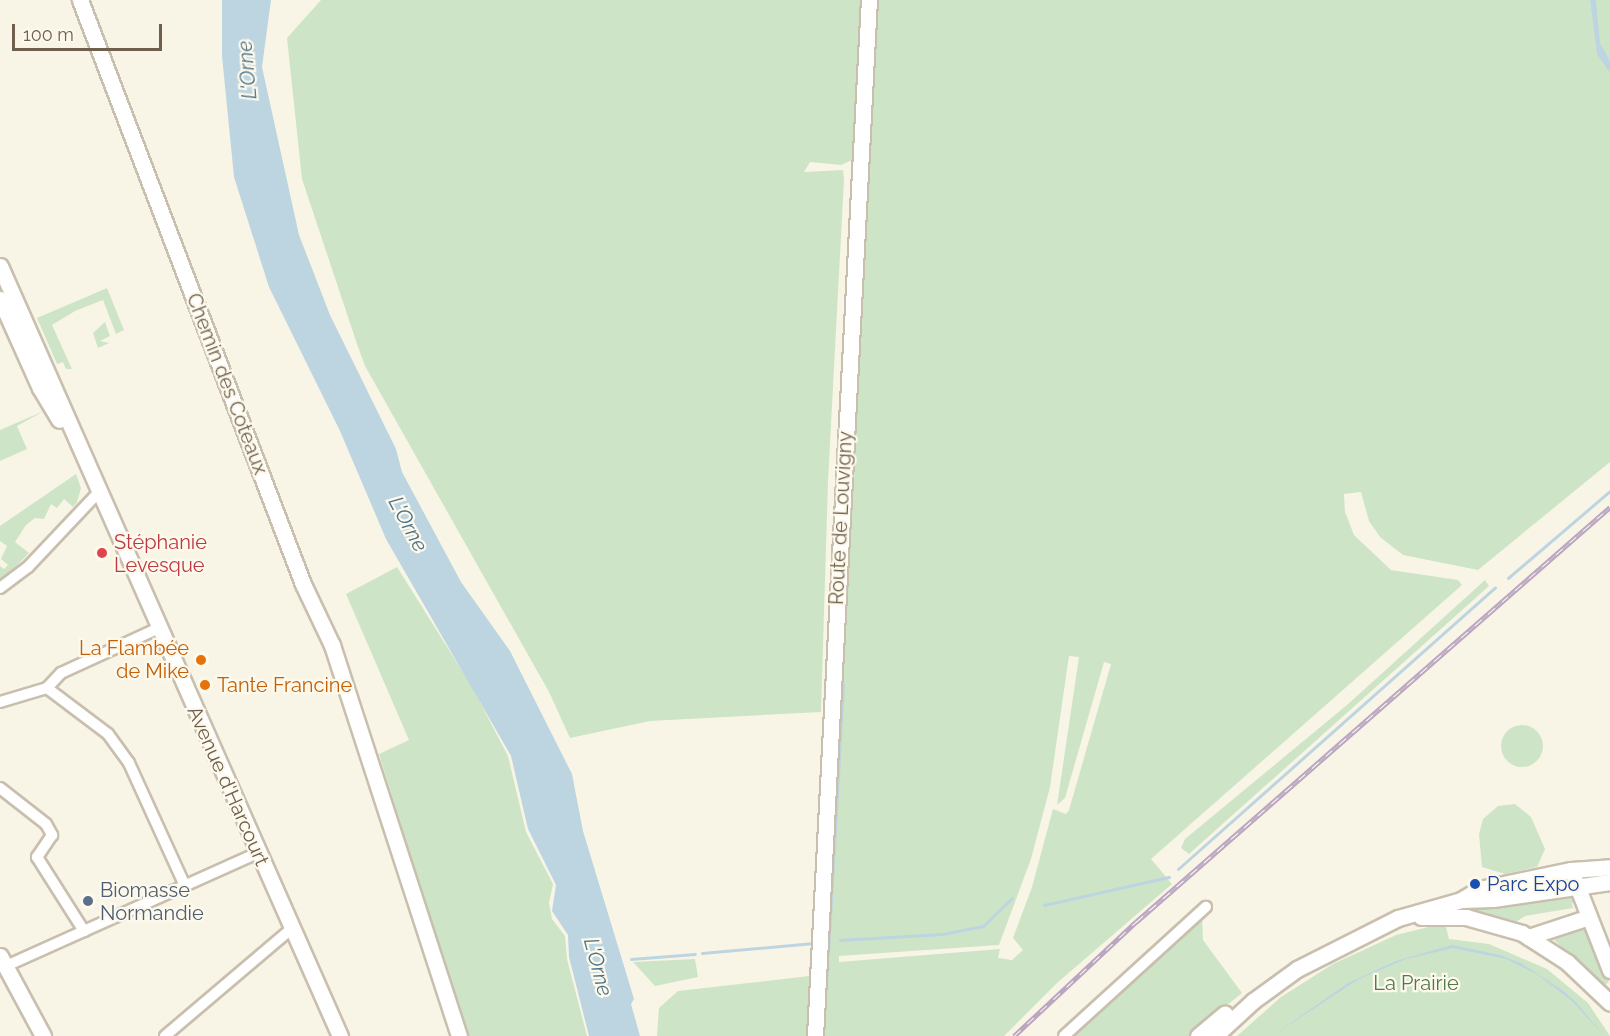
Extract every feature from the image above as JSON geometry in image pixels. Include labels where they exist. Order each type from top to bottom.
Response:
[{"type":"street","name":"Chemin des Coteaux","points":[[80,0],[299,573],[332,645],[459,1036]]},
{"type":"street","name":"Route de Louvigny","points":[[815,1036],[868,0]]},
{"type":"street","name":"Avenue d'Harcourt","points":[[0,266],[340,1036]]},
{"type":"street","name":"Avenue d'Harcourt","points":[[0,299],[40,388],[74,438]]},
{"type":"street","points":[[0,588],[28,567],[99,492]]},
{"type":"street","points":[[0,702],[47,688],[61,674],[159,628]]},
{"type":"street","points":[[47,688],[117,744],[185,886]]},
{"type":"street","points":[[0,788],[46,824],[52,835],[37,857],[84,931]]},
{"type":"street","points":[[44,1036],[3,961],[84,931],[258,853]]},
{"type":"street","points":[[1461,900],[1479,889],[1571,870],[1610,867]]},
{"type":"street","points":[[1571,870],[1610,970]]},
{"type":"street","points":[[1493,899],[1521,885],[1566,877],[1571,870]]},
{"type":"street","points":[[1198,1036],[1235,1006],[1272,987],[1328,950],[1398,918],[1461,900],[1493,899],[1610,882]]},
{"type":"street","points":[[1064,1036],[1206,907]]},
{"type":"street","points":[[1398,918],[1467,917],[1512,928],[1567,962],[1610,1003]]},
{"type":"street","points":[[1528,937],[1589,917]]},
{"type":"street","points":[[165,1036],[291,929]]},
{"type":"street","points":[[1215,1036],[1272,987]]},
{"type":"green space","points":[[321,0],[862,0],[852,160],[841,165],[810,162],[804,172],[843,170],[844,180],[828,481],[821,712],[650,721],[570,738],[549,692],[365,366],[357,344],[302,179],[287,38]]},
{"type":"green space","points":[[874,0],[1610,0],[1610,71],[1592,41],[1610,73],[1610,462],[1478,570],[1403,555],[1380,537],[1369,521],[1361,492],[1344,494],[1345,512],[1354,535],[1391,570],[1458,580],[1462,585],[1151,859],[1172,884],[1057,983],[1004,1036],[822,1036],[865,170],[873,102]],"holes":[[[1069,656],[1079,657],[1057,805],[1065,798],[1104,662],[1111,664],[1069,810],[1066,814],[1053,809],[1032,887],[1013,938],[1023,950],[1012,960],[998,958],[1000,949],[839,962],[839,956],[999,945],[1031,859],[1050,787]]]},
{"type":"green space","points":[[107,288],[124,330],[116,334],[103,300],[75,311],[52,325],[72,369],[66,369],[63,362],[57,364],[37,318]]},
{"type":"green space","points":[[105,322],[110,336],[100,341],[109,343],[98,348],[93,333]]},
{"type":"green space","points":[[44,411],[17,426],[27,449],[0,461],[0,430]]},
{"type":"green space","points":[[76,474],[81,488],[77,502],[73,507],[64,499],[57,508],[51,504],[44,519],[35,518],[26,525],[15,542],[29,553],[0,583],[0,566],[4,569],[8,565],[1,559],[7,546],[0,541],[0,526]]},
{"type":"green space","points":[[397,567],[471,685],[508,756],[526,832],[553,884],[549,903],[552,919],[565,936],[567,959],[587,1036],[466,1036],[379,754],[409,740],[346,594]]},
{"type":"green space","points":[[1485,580],[1489,586],[1189,854],[1181,848],[1185,839],[1347,705]]},
{"type":"green space","points":[[1522,725],[1537,731],[1543,746],[1537,761],[1522,767],[1507,761],[1501,746],[1507,731]]},
{"type":"green space","points":[[1515,804],[1531,817],[1545,849],[1537,867],[1505,874],[1482,867],[1479,834],[1483,819],[1498,806]]},
{"type":"green space","points":[[1572,893],[1578,901],[1572,903],[1573,908],[1525,916],[1511,925],[1456,911]]},
{"type":"green space","points":[[1202,916],[1203,940],[1242,993],[1189,1036],[1070,1036]]},
{"type":"green space","name":"La Prairie","points":[[1445,923],[1449,939],[1489,944],[1547,969],[1588,1003],[1610,1036],[1237,1036],[1281,997],[1333,964],[1396,935]]},
{"type":"green space","points":[[1585,926],[1609,982],[1605,985],[1554,940]]},
{"type":"green space","points":[[695,959],[698,977],[655,986],[633,962]]},
{"type":"green space","points":[[809,976],[808,1036],[657,1036],[659,1008],[678,991]]},
{"type":"water","name":"L'Orne","points":[[222,0],[271,0],[262,67],[299,235],[330,315],[396,449],[402,472],[461,582],[510,651],[572,774],[583,831],[634,999],[631,1004],[640,1036],[589,1036],[569,957],[568,935],[552,911],[556,885],[528,829],[511,756],[386,539],[340,431],[269,287],[234,177],[222,56]]},
{"type":"water","points":[[1590,0],[1596,0],[1600,43],[1610,61],[1610,73],[1597,54]]},
{"type":"water","points":[[1452,945],[1500,955],[1521,963],[1562,990],[1576,1002],[1604,1036],[1572,1001],[1538,975],[1506,959],[1453,948],[1406,959],[1359,979],[1272,1036],[1348,983],[1396,961]]},
{"type":"waterway","points":[[1508,578],[1610,491]]},
{"type":"waterway","points":[[1178,869],[1495,588]]},
{"type":"waterway","points":[[828,954],[843,684]]},
{"type":"waterway","points":[[1044,905],[1169,877]]},
{"type":"waterway","points":[[840,940],[942,934],[983,926],[1012,898]]},
{"type":"waterway","points":[[702,953],[814,943]]},
{"type":"waterway","points":[[631,959],[695,954]]},
{"type":"waterway","points":[[825,990],[828,963]]},
{"type":"railway","points":[[1014,1036],[1136,922],[1610,507]]},
{"type":"place","name":"Stéphanie Levesque","points":[[102,553]]},
{"type":"place","name":"La Flambée de Mike","points":[[201,660]]},
{"type":"place","name":"Tante Francine","points":[[205,685]]},
{"type":"place","name":"Parc Expo","points":[[1475,884]]},
{"type":"place","name":"Biomasse Normandie","points":[[88,901]]}]
